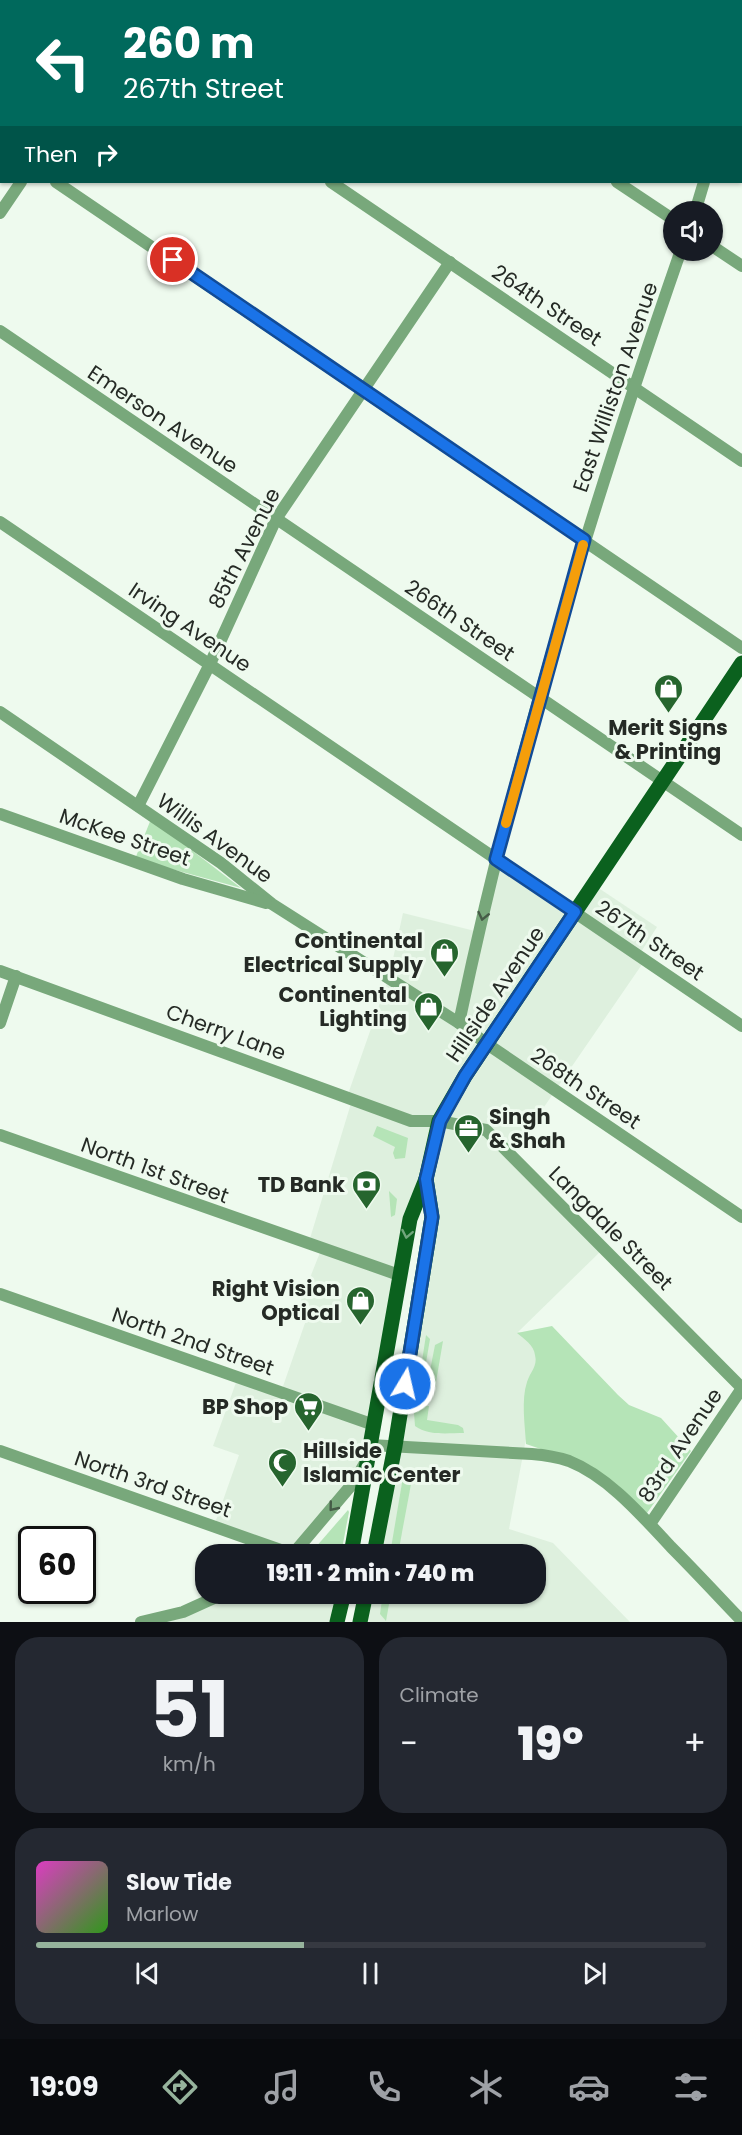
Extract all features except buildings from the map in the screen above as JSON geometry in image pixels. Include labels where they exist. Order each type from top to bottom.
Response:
[{"type":"main road","name":"Hillside Avenue","points":[[353,1544],[410,1219],[426,1179],[440,1121],[487,1044],[742,663]]},
{"type":"main road","name":"Hillside Avenue","points":[[376,1544],[395,1446],[432,1217],[426,1179]]},
{"type":"main road","points":[[337,1622],[341,1604]]},
{"type":"main road","points":[[360,1622],[364,1604]]},
{"type":"street","points":[[0,213],[20,183]]},
{"type":"street","points":[[57,183],[742,648]]},
{"type":"street","name":"264th Street","points":[[332,183],[742,461]]},
{"type":"street","points":[[618,183],[663,213]]},
{"type":"street","points":[[698,201],[704,183]]},
{"type":"street","points":[[723,253],[742,266]]},
{"type":"street","name":"East Williston Avenue","points":[[459,1023],[496,859],[584,540],[633,387],[677,261]]},
{"type":"street","name":"85th Avenue","points":[[138,806],[210,663],[276,519],[450,262]]},
{"type":"street","name":"Emerson Avenue","points":[[0,331],[304,538]]},
{"type":"street","name":"Irving Avenue","points":[[0,522],[358,764]]},
{"type":"street","name":"266th Street","points":[[304,538],[742,835]]},
{"type":"street","name":"Willis Avenue","points":[[0,712],[220,863],[272,904],[410,991]]},
{"type":"street","name":"267th Street","points":[[358,764],[742,1026]]},
{"type":"street","name":"McKee Street","points":[[0,814],[183,879],[272,904]]},
{"type":"street","name":"Cherry Lane","points":[[0,971],[411,1121],[440,1121]]},
{"type":"street","points":[[0,1023],[16,976]]},
{"type":"street","name":"268th Street","points":[[410,991],[742,1217]]},
{"type":"street","name":"Langdale Street","points":[[440,1121],[486,1130],[742,1388]]},
{"type":"street","name":"North 1st Street","points":[[0,1135],[359,1263],[399,1275]]},
{"type":"street","name":"North 2nd Street","points":[[0,1294],[374,1425]]},
{"type":"street","name":"83rd Avenue","points":[[650,1524],[742,1388]]},
{"type":"street","points":[[301,1544],[354,1482],[369,1452],[395,1446],[549,1455],[570,1462],[612,1488],[650,1524],[742,1621]]},
{"type":"street","name":"North 3rd Street","points":[[0,1451],[264,1544]]},
{"type":"street","points":[[141,1622],[183,1612],[201,1604]]},
{"type":"shaded area","points":[[497,859],[575,912],[594,885],[657,927],[639,955],[645,960],[511,1155],[602,1250],[518,1332],[545,1338],[509,1529],[553,1543],[630,1622],[360,1622],[364,1604],[546,1604],[546,1544],[376,1544],[432,1217],[425,1180],[368,1460],[301,1544],[265,1544],[214,1526],[239,1455],[213,1446],[238,1377],[281,1392],[305,1323],[294,1318],[321,1250],[308,1245],[352,1100],[347,1097],[389,977],[403,913],[479,932]]},
{"type":"shaded area","points":[[195,1603],[341,1604],[337,1622],[141,1622]]},
{"type":"green space","points":[[151,819],[241,888],[135,859]]},
{"type":"green space","points":[[377,1126],[408,1138],[405,1158],[395,1159],[393,1153],[395,1147],[373,1136]]},
{"type":"green space","points":[[389,1191],[397,1199],[395,1215],[391,1217]]},
{"type":"green space","points":[[552,1326],[629,1405],[661,1418],[691,1451],[647,1513],[591,1466],[526,1444],[524,1397],[536,1359],[531,1345],[517,1333]]},
{"type":"green space","points":[[426,1335],[430,1339],[420,1398],[416,1400]]},
{"type":"green space","points":[[443,1341],[435,1388],[427,1386],[435,1345]]},
{"type":"green space","points":[[424,1406],[429,1406],[427,1420],[458,1425],[463,1428],[464,1433],[432,1433],[415,1426],[414,1413]]},
{"type":"green space","points":[[414,1468],[400,1544],[392,1544],[404,1471]]},
{"type":"green space","points":[[348,1510],[343,1544],[318,1544]]},
{"type":"green space","points":[[381,1604],[389,1604],[386,1621],[380,1614]]},
{"type":"slow traffic","points":[[506,823],[583,545]]},
{"type":"place","name":"Merit Signs & Printing","points":[[668,714]]},
{"type":"place","name":"Continental Electrical Supply","points":[[444,978]]},
{"type":"place","name":"Continental Lighting","points":[[428,1032]]},
{"type":"place","name":"Singh & Shah","points":[[468,1154]]},
{"type":"place","name":"TD Bank","points":[[366,1210]]},
{"type":"place","name":"Right Vision Optical","points":[[361,1326]]},
{"type":"place","name":"BP Shop","points":[[309,1432]]},
{"type":"place","name":"Hillside Islamic Center","points":[[282,1488]]},
{"type":"route","points":[[173,260],[584,540],[496,859],[575,912],[465,1076],[440,1121],[426,1179],[432,1217],[405,1384]]}]
